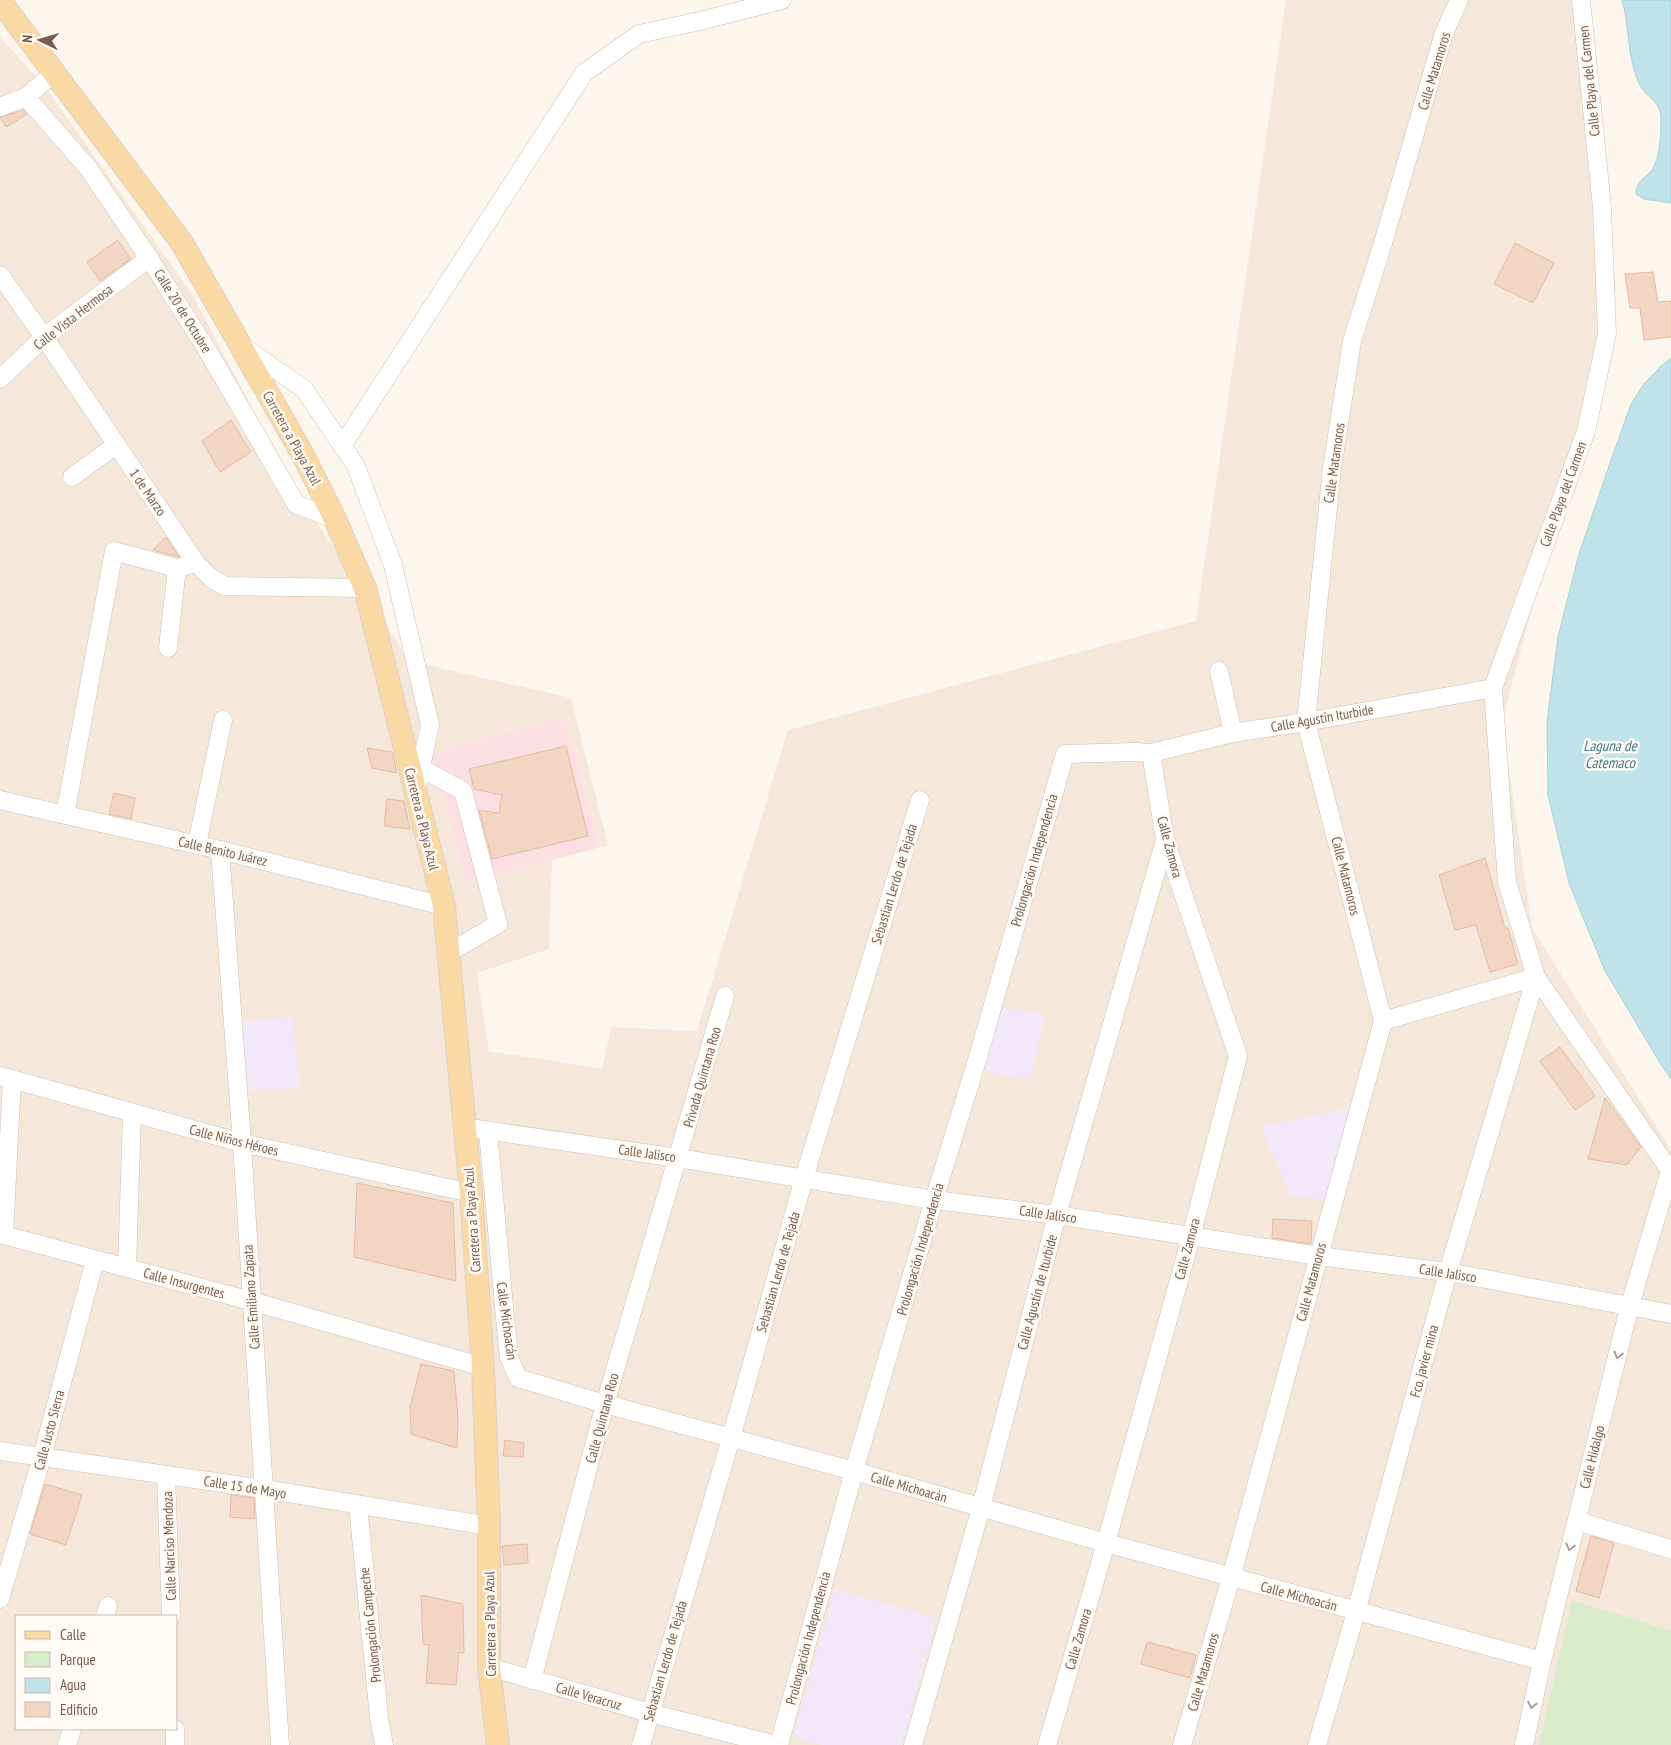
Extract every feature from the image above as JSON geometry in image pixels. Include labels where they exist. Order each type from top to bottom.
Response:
[{"type":"main road","name":"Carretera a Playa Azul","points":[[0,2],[55,72],[182,243],[303,455],[335,519],[365,588],[415,766],[416,793],[444,906],[470,1193],[483,1367],[488,1526],[489,1667],[498,1745]]},
{"type":"street","points":[[342,446],[584,73],[640,34],[782,0]]},
{"type":"street","name":"Calle Matamoros","points":[[1182,1745],[1231,1578],[1383,1021],[1306,722],[1332,468],[1352,341],[1383,244],[1444,33],[1459,0]]},
{"type":"street","name":"Calle Playa del Carmen","points":[[1581,0],[1602,207],[1607,334],[1586,431],[1493,688],[1507,882],[1536,978],[1671,1171]]},
{"type":"street","points":[[0,107],[26,97],[55,72]]},
{"type":"street","name":"Calle 20 de Octubre","points":[[26,97],[88,168],[149,258],[209,353],[296,504],[335,519]]},
{"type":"street","name":"Calle Vista Hermosa","points":[[0,379],[44,337],[149,258]]},
{"type":"street","name":"1 de Marzo","points":[[0,275],[196,563],[211,578],[224,586],[365,588]]},
{"type":"street","points":[[240,344],[304,389],[356,466],[393,565],[430,725],[415,766],[463,791],[498,924],[448,953]]},
{"type":"street","points":[[72,477],[116,445]]},
{"type":"street","points":[[65,815],[114,551],[177,568],[196,563]]},
{"type":"street","points":[[168,648],[177,568]]},
{"type":"street","points":[[1218,671],[1233,733]]},
{"type":"street","name":"Calle Agustín Iturbide","points":[[1065,754],[1151,753],[1233,733],[1306,722],[1493,688]]},
{"type":"street","points":[[197,844],[223,720]]},
{"type":"street","name":"Calle Zamora","points":[[1047,1745],[1106,1543],[1191,1237],[1238,1056],[1165,840],[1151,753]]},
{"type":"street","name":"Prolongación Independencia","points":[[777,1745],[854,1471],[978,1057],[1065,754]]},
{"type":"street","name":"Calle Benito Juárez","points":[[0,800],[197,844],[444,906]]},
{"type":"street","name":"Sebastian Lerdo de Tejada","points":[[641,1745],[731,1438],[804,1178],[920,800]]},
{"type":"street","name":"Calle Agustín de Iturbide","points":[[914,1745],[980,1508],[1056,1215],[1165,840]]},
{"type":"street","name":"Calle Emiliano Zapata","points":[[220,850],[242,1143],[280,1745]]},
{"type":"street","points":[[1383,1021],[1536,978]]},
{"type":"street","name":"Fco. javier mina","points":[[1317,1745],[1356,1612],[1448,1272],[1536,978]]},
{"type":"street","name":"Privada Quintana Roo","points":[[678,1158],[726,996]]},
{"type":"street","points":[[2,1234],[6,1078]]},
{"type":"street","name":"Calle Niños Héroes","points":[[6,1078],[242,1143],[470,1193]]},
{"type":"street","points":[[127,1268],[132,1113]]},
{"type":"street","name":"Calle Jalisco","points":[[464,1127],[678,1158],[934,1200],[1056,1215],[1318,1256],[1448,1272],[1629,1308],[1671,1314]]},
{"type":"street","name":"Calle Michoacán","points":[[488,1131],[509,1357],[518,1378],[605,1404],[854,1471],[1231,1578],[1542,1661]]},
{"type":"street","name":"Calle Quintana Roo","points":[[532,1680],[605,1404],[678,1158]]},
{"type":"street","name":"Calle Hidalgo","points":[[1524,1745],[1542,1661],[1629,1308],[1671,1171]]},
{"type":"street","name":"Calle Insurgentes","points":[[2,1234],[251,1301],[483,1367]]},
{"type":"street","name":"Calle Justo Sierra","points":[[0,1599],[42,1457],[95,1260]]},
{"type":"street","name":"Calle 15 de Mayo","points":[[0,1451],[264,1489],[488,1526]]},
{"type":"street","name":"Calle Narciso Mendoza","points":[[166,1475],[171,1615]]},
{"type":"street","name":"Prolongación Campeche","points":[[358,1506],[379,1716],[384,1745]]},
{"type":"street","points":[[1577,1520],[1671,1549]]},
{"type":"street","name":"Calle Veracruz","points":[[489,1667],[650,1713],[777,1745]]},
{"type":"street","points":[[67,1745],[72,1730]]},
{"type":"street","points":[[175,1730],[175,1745]]},
{"type":"shaded area","points":[[1286,0],[1584,0],[1616,289],[1502,722],[1532,928],[1671,1150],[1671,1745],[0,1745],[0,37],[46,88],[192,294],[295,490],[410,661],[571,698],[608,845],[552,860],[549,949],[477,973],[489,1051],[602,1069],[611,1027],[697,1031],[788,730],[1196,621]]},
{"type":"shaded area","points":[[564,717],[599,847],[467,883],[432,753]]},
{"type":"shaded area","points":[[997,1006],[1045,1014],[1030,1080],[982,1071]]},
{"type":"shaded area","points":[[293,1017],[299,1088],[244,1090],[238,1021]]},
{"type":"shaded area","points":[[1350,1107],[1325,1201],[1290,1195],[1261,1127]]},
{"type":"shaded area","points":[[835,1589],[937,1618],[901,1745],[821,1745],[793,1737]]},
{"type":"green space","points":[[1572,1600],[1671,1631],[1671,1745],[1539,1745]]},
{"type":"water","points":[[1622,0],[1671,0],[1671,203],[1644,199],[1636,194],[1639,182],[1652,170],[1657,159],[1661,114],[1659,108],[1642,88],[1635,74]]},
{"type":"water","name":"Laguna de Catemaco","points":[[1671,358],[1671,1079],[1605,971],[1569,883],[1548,795],[1547,722],[1558,637],[1579,554],[1631,404],[1644,384]]},
{"type":"building","points":[[23,110],[27,114],[6,127],[0,117]]},
{"type":"building","points":[[118,240],[131,259],[100,281],[87,262]]},
{"type":"building","points":[[1515,243],[1554,263],[1533,303],[1494,284]]},
{"type":"building","points":[[1653,272],[1658,302],[1671,301],[1671,337],[1644,340],[1640,308],[1630,308],[1625,274]]},
{"type":"building","points":[[231,420],[251,452],[220,472],[202,441]]},
{"type":"building","points":[[166,537],[179,557],[153,550]]},
{"type":"building","points":[[566,746],[588,836],[492,859],[479,810],[499,813],[502,795],[474,789],[469,769]]},
{"type":"building","points":[[367,748],[392,752],[397,773],[372,768]]},
{"type":"building","points":[[114,793],[135,798],[131,819],[109,814]]},
{"type":"building","points":[[387,799],[404,801],[410,829],[384,826]]},
{"type":"building","points":[[1485,858],[1505,928],[1508,928],[1518,964],[1490,972],[1476,925],[1455,930],[1439,875]]},
{"type":"building","points":[[1560,1047],[1595,1096],[1575,1110],[1540,1061]]},
{"type":"building","points":[[1605,1098],[1641,1147],[1627,1165],[1588,1159]]},
{"type":"building","points":[[357,1183],[453,1203],[456,1281],[354,1257]]},
{"type":"building","points":[[1273,1219],[1312,1221],[1311,1244],[1272,1238]]},
{"type":"building","points":[[421,1364],[454,1371],[458,1419],[457,1448],[411,1434],[410,1407]]},
{"type":"building","points":[[505,1440],[524,1443],[523,1457],[503,1456]]},
{"type":"building","points":[[45,1484],[82,1495],[66,1545],[30,1534]]},
{"type":"building","points":[[231,1495],[254,1498],[255,1519],[230,1517]]},
{"type":"building","points":[[1591,1536],[1614,1543],[1599,1598],[1576,1591]]},
{"type":"building","points":[[527,1544],[528,1563],[504,1565],[502,1546]]},
{"type":"building","points":[[421,1595],[463,1604],[464,1653],[459,1652],[456,1685],[426,1683],[429,1645],[423,1644]]},
{"type":"building","points":[[1147,1642],[1196,1655],[1190,1678],[1141,1664]]}]
